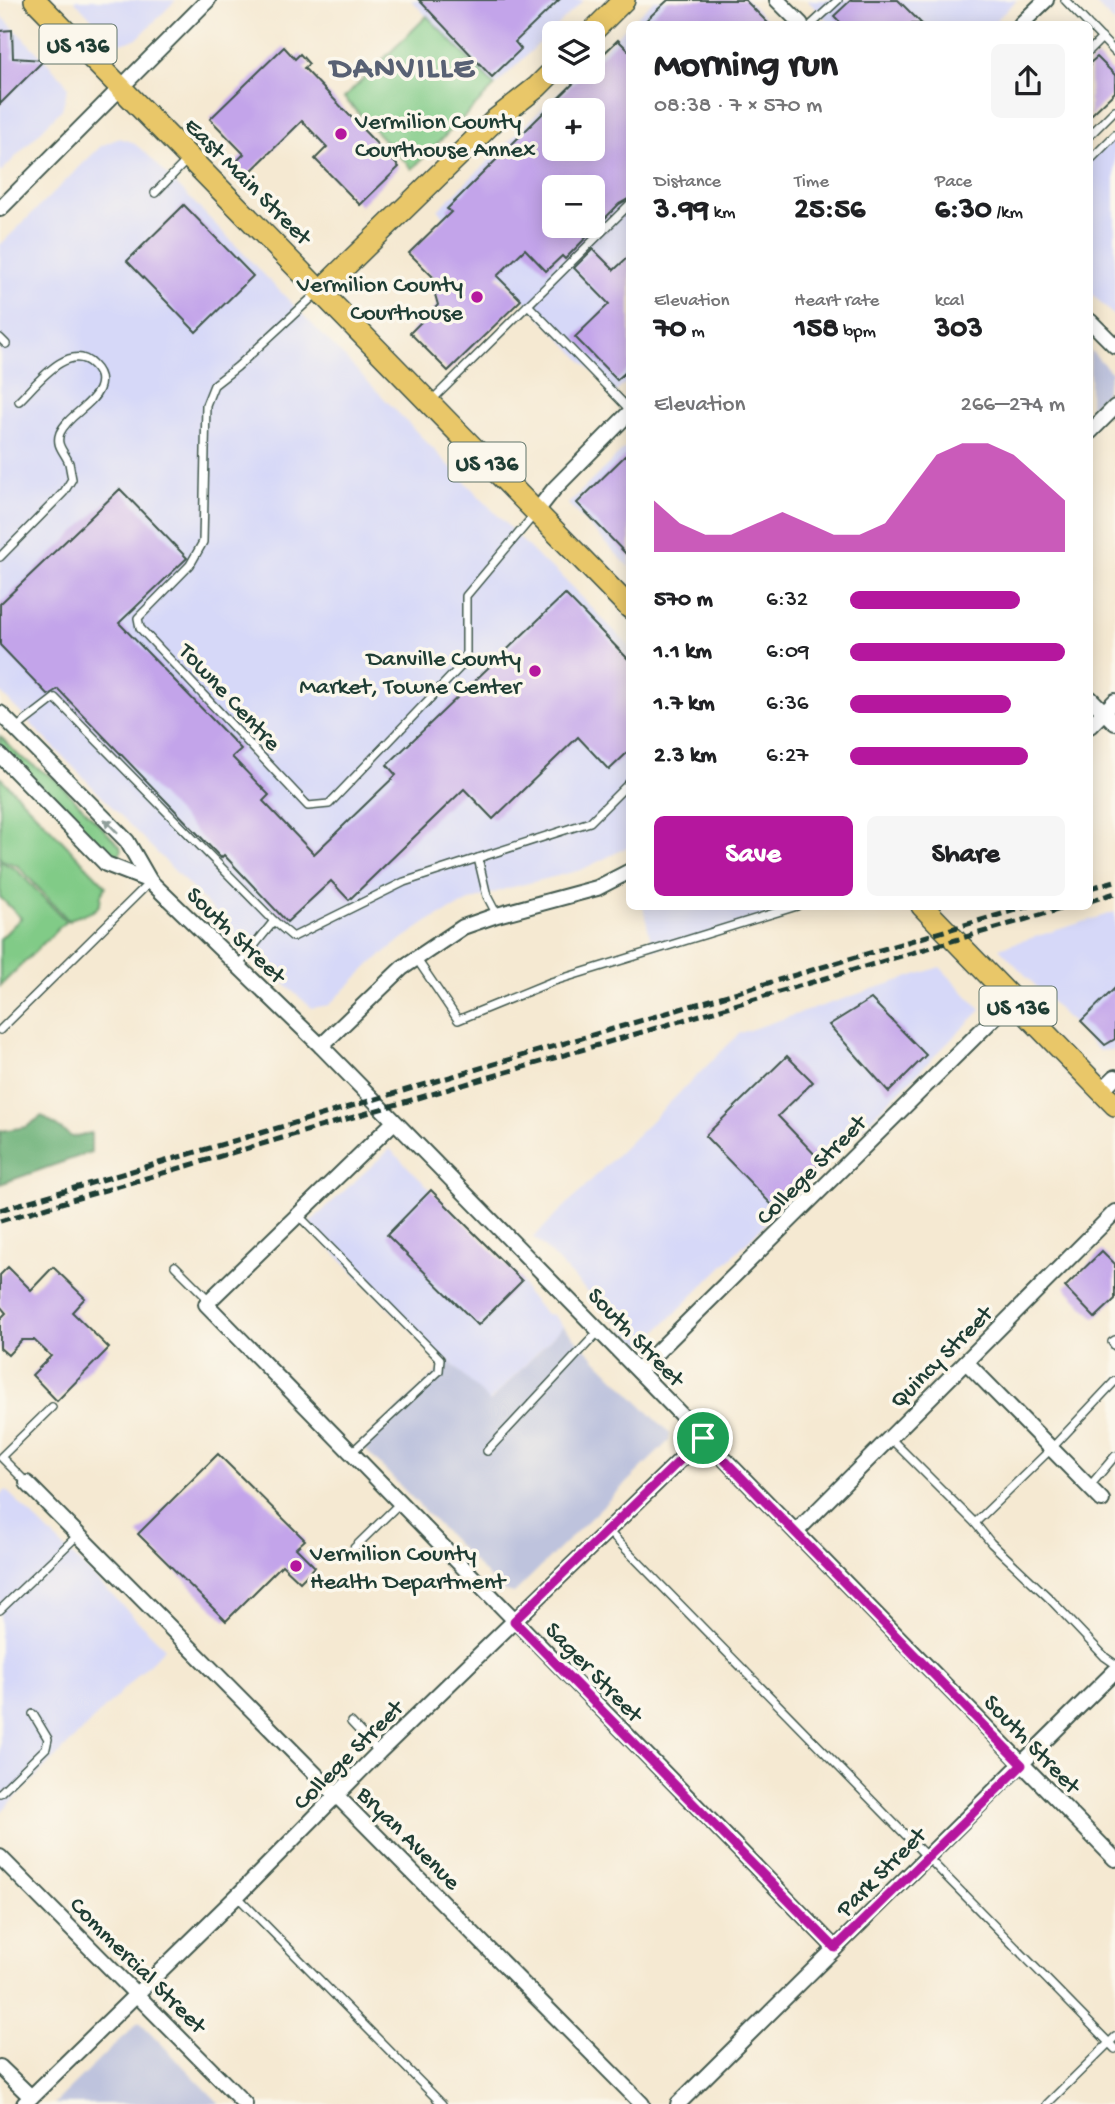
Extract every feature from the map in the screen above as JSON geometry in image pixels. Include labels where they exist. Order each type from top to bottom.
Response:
[{"type":"main road","points":[[603,21],[624,0]]},
{"type":"main road","name":"East Main Street","points":[[39,1],[626,604]]},
{"type":"main road","points":[[320,291],[495,120],[542,82]]},
{"type":"main road","name":"US 136","points":[[926,910],[1012,1000],[1110,1091]]},
{"type":"street","points":[[0,209],[208,0]]},
{"type":"street","points":[[777,0],[798,21]]},
{"type":"street","points":[[1024,21],[1046,0]]},
{"type":"street","points":[[1093,324],[1115,346]]},
{"type":"street","points":[[1093,429],[1115,407]]},
{"type":"street","points":[[536,512],[554,489],[626,415]]},
{"type":"street","points":[[1093,699],[1110,707],[1115,723]]},
{"type":"street","points":[[1093,723],[1110,707]]},
{"type":"street","name":"South Street","points":[[0,713],[127,841],[150,881],[321,1046],[1115,1859]]},
{"type":"street","name":"South Street","points":[[0,755],[106,864],[150,881]]},
{"type":"street","points":[[321,1046],[402,968],[463,927],[597,888],[626,873]]},
{"type":"street","name":"College Street","points":[[639,1370],[1012,1000]]},
{"type":"street","points":[[208,1303],[394,1122]]},
{"type":"street","name":"Quincy Street","points":[[796,1532],[1115,1212]]},
{"type":"street","name":"Sager Street","points":[[208,1303],[514,1621],[835,1948]]},
{"type":"street","points":[[966,1362],[1102,1500]]},
{"type":"street","name":"College Street","points":[[31,2102],[136,1993],[237,1896],[379,1752],[703,1438]]},
{"type":"street","name":"Bryan Avenue","points":[[27,1483],[642,2104]]},
{"type":"street","name":"Park Street","points":[[678,2104],[1115,1671]]},
{"type":"street","name":"Commercial Street","points":[[0,1857],[244,2104]]},
{"type":"street","points":[[0,2067],[31,2102]]},
{"type":"lane","points":[[816,21],[838,0]]},
{"type":"lane","points":[[1065,0],[1085,21]]},
{"type":"lane","points":[[1093,29],[1115,52]]},
{"type":"lane","points":[[1093,47],[1102,38]]},
{"type":"lane","points":[[1093,132],[1115,110]]},
{"type":"lane","points":[[1093,157],[1115,135]]},
{"type":"lane","points":[[155,192],[190,158]]},
{"type":"lane","points":[[429,402],[626,208]]},
{"type":"lane","name":"Towne Centre","points":[[320,291],[214,385],[206,405],[203,542],[190,565],[138,618],[140,628],[308,806],[329,804],[462,665],[466,653],[466,596],[536,512]]},
{"type":"lane","points":[[528,305],[626,407]]},
{"type":"lane","points":[[0,557],[64,492],[72,479],[69,462],[58,444],[60,431],[99,391],[102,379],[89,361],[71,357],[59,362],[19,401]]},
{"type":"lane","points":[[15,729],[55,698],[274,921],[293,937],[404,882],[590,822],[626,786]]},
{"type":"lane","points":[[478,858],[487,896],[497,915]]},
{"type":"lane","points":[[0,1030],[150,881]]},
{"type":"lane","points":[[416,958],[458,1020],[551,982],[784,910]]},
{"type":"lane","points":[[237,967],[274,921]]},
{"type":"lane","points":[[298,1215],[440,1359],[439,1371],[351,1453]]},
{"type":"lane","points":[[175,1266],[208,1303]]},
{"type":"lane","points":[[487,1451],[600,1330]]},
{"type":"lane","points":[[1115,1340],[1112,1342],[1115,1346]]},
{"type":"lane","points":[[975,1523],[1051,1450],[1114,1384]]},
{"type":"lane","points":[[27,1483],[1,1457],[52,1407]]},
{"type":"lane","points":[[890,1438],[975,1523],[991,1543],[1115,1664]]},
{"type":"lane","points":[[1089,1487],[1115,1456]]},
{"type":"lane","points":[[354,1548],[400,1503]]},
{"type":"lane","points":[[607,1530],[914,1841],[926,1857],[1113,2043],[1047,2104]]},
{"type":"lane","points":[[0,1610],[78,1535]]},
{"type":"lane","points":[[0,1793],[46,1748],[48,1739],[33,1714]]},
{"type":"lane","points":[[351,1722],[379,1752]]},
{"type":"lane","points":[[237,1896],[442,2104]]},
{"type":"shaded area","points":[[74,0],[176,0],[139,37],[128,42],[115,43]]},
{"type":"shaded area","points":[[411,0],[584,0],[562,21],[542,21],[542,41],[495,86]]},
{"type":"shaded area","points":[[654,0],[747,0],[768,21],[632,21]]},
{"type":"shaded area","points":[[807,0],[1017,0],[995,21],[828,21]]},
{"type":"shaded area","points":[[1092,0],[1115,0],[1115,24]]},
{"type":"shaded area","points":[[0,14],[68,87],[62,109],[0,173]]},
{"type":"shaded area","points":[[626,27],[626,383],[614,394],[438,210],[542,109],[542,161],[605,161],[605,98],[553,98],[568,84],[605,84],[605,47]]},
{"type":"shaded area","points":[[1115,135],[1115,317],[1093,295],[1093,157]]},
{"type":"shaded area","points":[[119,138],[132,142],[146,153],[541,560],[556,571],[626,643],[626,848],[581,870],[505,889],[467,902],[429,921],[371,964],[329,1005],[312,1008],[291,990],[0,692],[0,245],[101,146]]},
{"type":"shaded area","points":[[1093,353],[1111,372],[1105,393],[1093,405]]},
{"type":"shaded area","points":[[626,447],[626,564],[568,504]]},
{"type":"shaded area","points":[[644,910],[787,910],[653,950]]},
{"type":"shaded area","points":[[1115,912],[1115,1047],[1112,1050],[1099,1051],[999,948]]},
{"type":"shaded area","points":[[940,967],[981,1010],[641,1347],[534,1237],[740,1033]]},
{"type":"shaded area","points":[[390,1149],[522,1281],[527,1294],[546,1314],[553,1315],[563,1326],[489,1402],[449,1361],[440,1359],[307,1225]]},
{"type":"shaded area","points":[[563,1326],[670,1434],[669,1441],[514,1593],[501,1590],[361,1445],[449,1361],[490,1402]]},
{"type":"shaded area","points":[[6,1490],[165,1648],[0,1813],[0,1496]]},
{"type":"shaded area","points":[[139,2021],[220,2104],[54,2104]]},
{"type":"green space","points":[[427,16],[495,86],[412,169],[344,98]]},
{"type":"green space","points":[[0,736],[19,756],[56,780],[120,846],[118,857],[109,856],[0,746]]},
{"type":"green space","points":[[0,777],[106,886],[100,904],[93,911],[69,921],[18,866],[0,859]]},
{"type":"green space","points":[[0,861],[16,869],[66,921],[0,986],[0,939],[21,918],[0,897]]},
{"type":"green space","points":[[42,1116],[72,1137],[91,1133],[91,1152],[0,1184],[0,1131],[26,1127]]},
{"type":"building","points":[[419,0],[559,0],[515,42],[521,49],[492,77]]},
{"type":"building","points":[[668,0],[745,0],[766,21],[645,21]]},
{"type":"building","points":[[851,0],[898,0],[919,21],[839,21],[834,16]]},
{"type":"building","points":[[12,30],[13,58],[44,60],[0,104],[0,31]]},
{"type":"building","points":[[618,40],[626,48],[626,200],[605,218],[605,175],[542,175],[542,238],[586,238],[565,259],[562,256],[546,271],[525,249],[497,276],[521,300],[448,371],[410,333],[438,305],[434,291],[439,283],[409,253],[451,212],[447,209],[542,114],[542,161],[605,161],[605,98],[558,98],[573,84],[605,84],[605,52]]},
{"type":"building","points":[[284,47],[295,59],[300,54],[309,64],[304,68],[399,167],[360,205],[315,159],[327,147],[302,121],[247,175],[235,163],[244,154],[210,119]]},
{"type":"building","points":[[1097,57],[1115,75],[1115,92],[1093,113],[1093,60]]},
{"type":"building","points":[[184,205],[253,276],[196,332],[127,261]]},
{"type":"building","points":[[593,249],[614,270],[626,259],[626,372],[617,380],[575,337],[609,304],[574,268]]},
{"type":"building","points":[[626,455],[626,554],[577,503]]},
{"type":"building","points":[[120,489],[187,558],[119,623],[241,749],[232,757],[269,795],[263,801],[314,854],[396,775],[387,765],[565,594],[626,657],[626,754],[609,770],[578,737],[493,819],[464,789],[349,900],[331,881],[287,922],[224,855],[221,858],[58,689],[48,695],[0,645],[0,604]]},
{"type":"building","points":[[1115,988],[1115,1039],[1105,1045],[1081,1021]]},
{"type":"building","points":[[871,999],[926,1055],[889,1092],[829,1025]]},
{"type":"building","points":[[787,1056],[813,1082],[778,1116],[822,1162],[775,1208],[705,1136]]},
{"type":"building","points":[[431,1190],[522,1281],[478,1325],[387,1235]]},
{"type":"building","points":[[1102,1251],[1115,1264],[1115,1299],[1095,1318],[1065,1287]]},
{"type":"building","points":[[8,1267],[31,1290],[53,1267],[85,1298],[72,1312],[109,1348],[57,1401],[32,1375],[51,1356],[34,1340],[22,1340],[8,1355],[0,1348],[0,1319],[6,1313],[0,1306],[0,1275]]},
{"type":"building","points":[[218,1454],[305,1540],[296,1548],[315,1567],[300,1582],[282,1565],[226,1621],[138,1534]]},
{"type":"railway","points":[[1093,887],[1115,881]]},
{"type":"railway","points":[[1093,900],[1115,893]]},
{"type":"railway","points":[[0,1210],[1015,910]]},
{"type":"railway","points":[[0,1221],[1057,910]]},
{"type":"place","name":"Vermilion County Courthouse Annex","points":[[341,134]]},
{"type":"place","name":"Vermilion County Courthouse","points":[[477,297]]},
{"type":"place","name":"Danville County Market, Towne Center","points":[[535,671]]},
{"type":"place","name":"Vermilion County Health Department","points":[[296,1566]]},
{"type":"district","name":"DANVILLE","points":[[403,65]]},
{"type":"route","points":[[703,1438],[1022,1765],[835,1948],[514,1621],[703,1438]]}]
